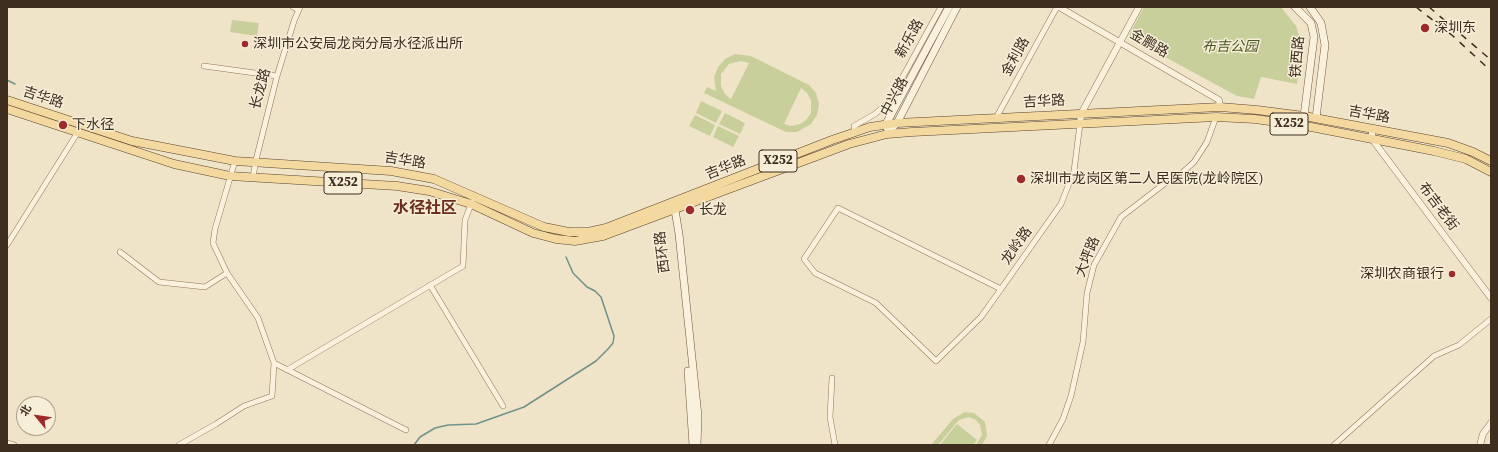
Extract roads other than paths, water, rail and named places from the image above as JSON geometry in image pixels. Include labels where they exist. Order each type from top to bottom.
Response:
[{"type":"main road","name":"中兴路","points":[[887,134],[897,123],[913,83],[949,7]]},
{"type":"main road","name":"中兴路","points":[[887,134],[886,124],[913,83],[957,7]]},
{"type":"main road","name":"铁西路","points":[[1295,7],[1311,23],[1314,37],[1304,116]]},
{"type":"main road","name":"铁西路","points":[[1310,7],[1319,19],[1324,37],[1324,54],[1316,118]]},
{"type":"main road","name":"吉华路","points":[[7,100],[132,140],[235,161],[391,171],[434,179],[544,227],[569,232],[588,232],[606,228],[672,208],[849,144],[887,134],[1216,117],[1255,119],[1306,126],[1434,151],[1466,159],[1491,172]]},
{"type":"main road","name":"吉华路","points":[[7,109],[174,164],[230,176],[396,186],[428,191],[471,204],[533,233],[556,239],[575,241],[603,236],[855,132],[886,124],[897,123],[1220,107],[1304,116],[1448,143],[1491,161]]},
{"type":"main road","name":"西环路","points":[[672,208],[687,347],[692,445]]},
{"type":"main road","name":"西环路","points":[[672,208],[680,234],[697,408],[697,445]]},
{"type":"street","name":"长龙路","points":[[253,177],[255,162],[277,76],[299,8],[293,7]]},
{"type":"street","name":"新乐路","points":[[855,132],[854,126],[875,114],[889,102],[941,7]]},
{"type":"street","name":"金鹏路","points":[[1058,7],[1121,42],[1219,100],[1220,107]]},
{"type":"street","name":"金利路","points":[[996,118],[1058,7]]},
{"type":"street","points":[[1080,124],[1081,114],[1139,7]]},
{"type":"street","points":[[204,66],[277,76]]},
{"type":"street","name":"大坪路","points":[[1049,445],[1063,419],[1071,396],[1082,342],[1087,293],[1094,265],[1121,217],[1164,184],[1183,172],[1194,162],[1207,142],[1216,117]]},
{"type":"street","name":"龙岭路","points":[[1001,289],[838,208],[804,259],[815,273],[876,303],[936,362],[981,317],[1001,289],[1060,204],[1074,171],[1080,124]]},
{"type":"street","points":[[1372,129],[1372,139]]},
{"type":"street","points":[[7,245],[78,132]]},
{"type":"street","name":"布吉老街","points":[[1372,139],[1491,298]]},
{"type":"street","points":[[179,445],[244,406],[272,396],[274,363],[258,318],[227,273],[213,243],[215,229],[235,161]]},
{"type":"street","points":[[287,370],[463,266],[465,220],[475,196]]},
{"type":"street","points":[[120,252],[159,282],[205,287],[227,273]]},
{"type":"street","points":[[430,285],[503,406]]},
{"type":"street","points":[[1334,445],[1434,356],[1459,345],[1491,319]]},
{"type":"street","points":[[274,363],[406,430]]},
{"type":"street","points":[[832,378],[830,417],[835,445]]},
{"type":"street","points":[[1480,445],[1483,434],[1491,423]]},
{"type":"street","points":[[7,443],[14,445]]},
{"type":"waterway","points":[[7,80],[15,84]]},
{"type":"waterway","points":[[414,445],[420,437],[435,428],[448,425],[476,424],[524,407],[596,361],[613,343],[614,336],[601,297],[595,291],[587,287],[573,273],[566,257]]},
{"type":"railway","points":[[1416,7],[1453,36],[1491,71]]},
{"type":"railway","points":[[1429,7],[1491,60]]},
{"type":"place","name":"深圳东","points":[[1425,28]]},
{"type":"place","name":"深圳市公安局龙岗分局水径派出所","points":[[245,44]]},
{"type":"place","name":"下水径","points":[[63,125]]},
{"type":"place","name":"深圳市龙岗区第二人民医院(龙岭院区)","points":[[1021,179]]},
{"type":"place","name":"长龙","points":[[690,210]]},
{"type":"place","name":"深圳农商银行","points":[[1452,274]]},
{"type":"district","name":"水径社区","points":[[425,209]]},
{"type":"park label","name":"布吉公园","points":[[1230,47]]}]
